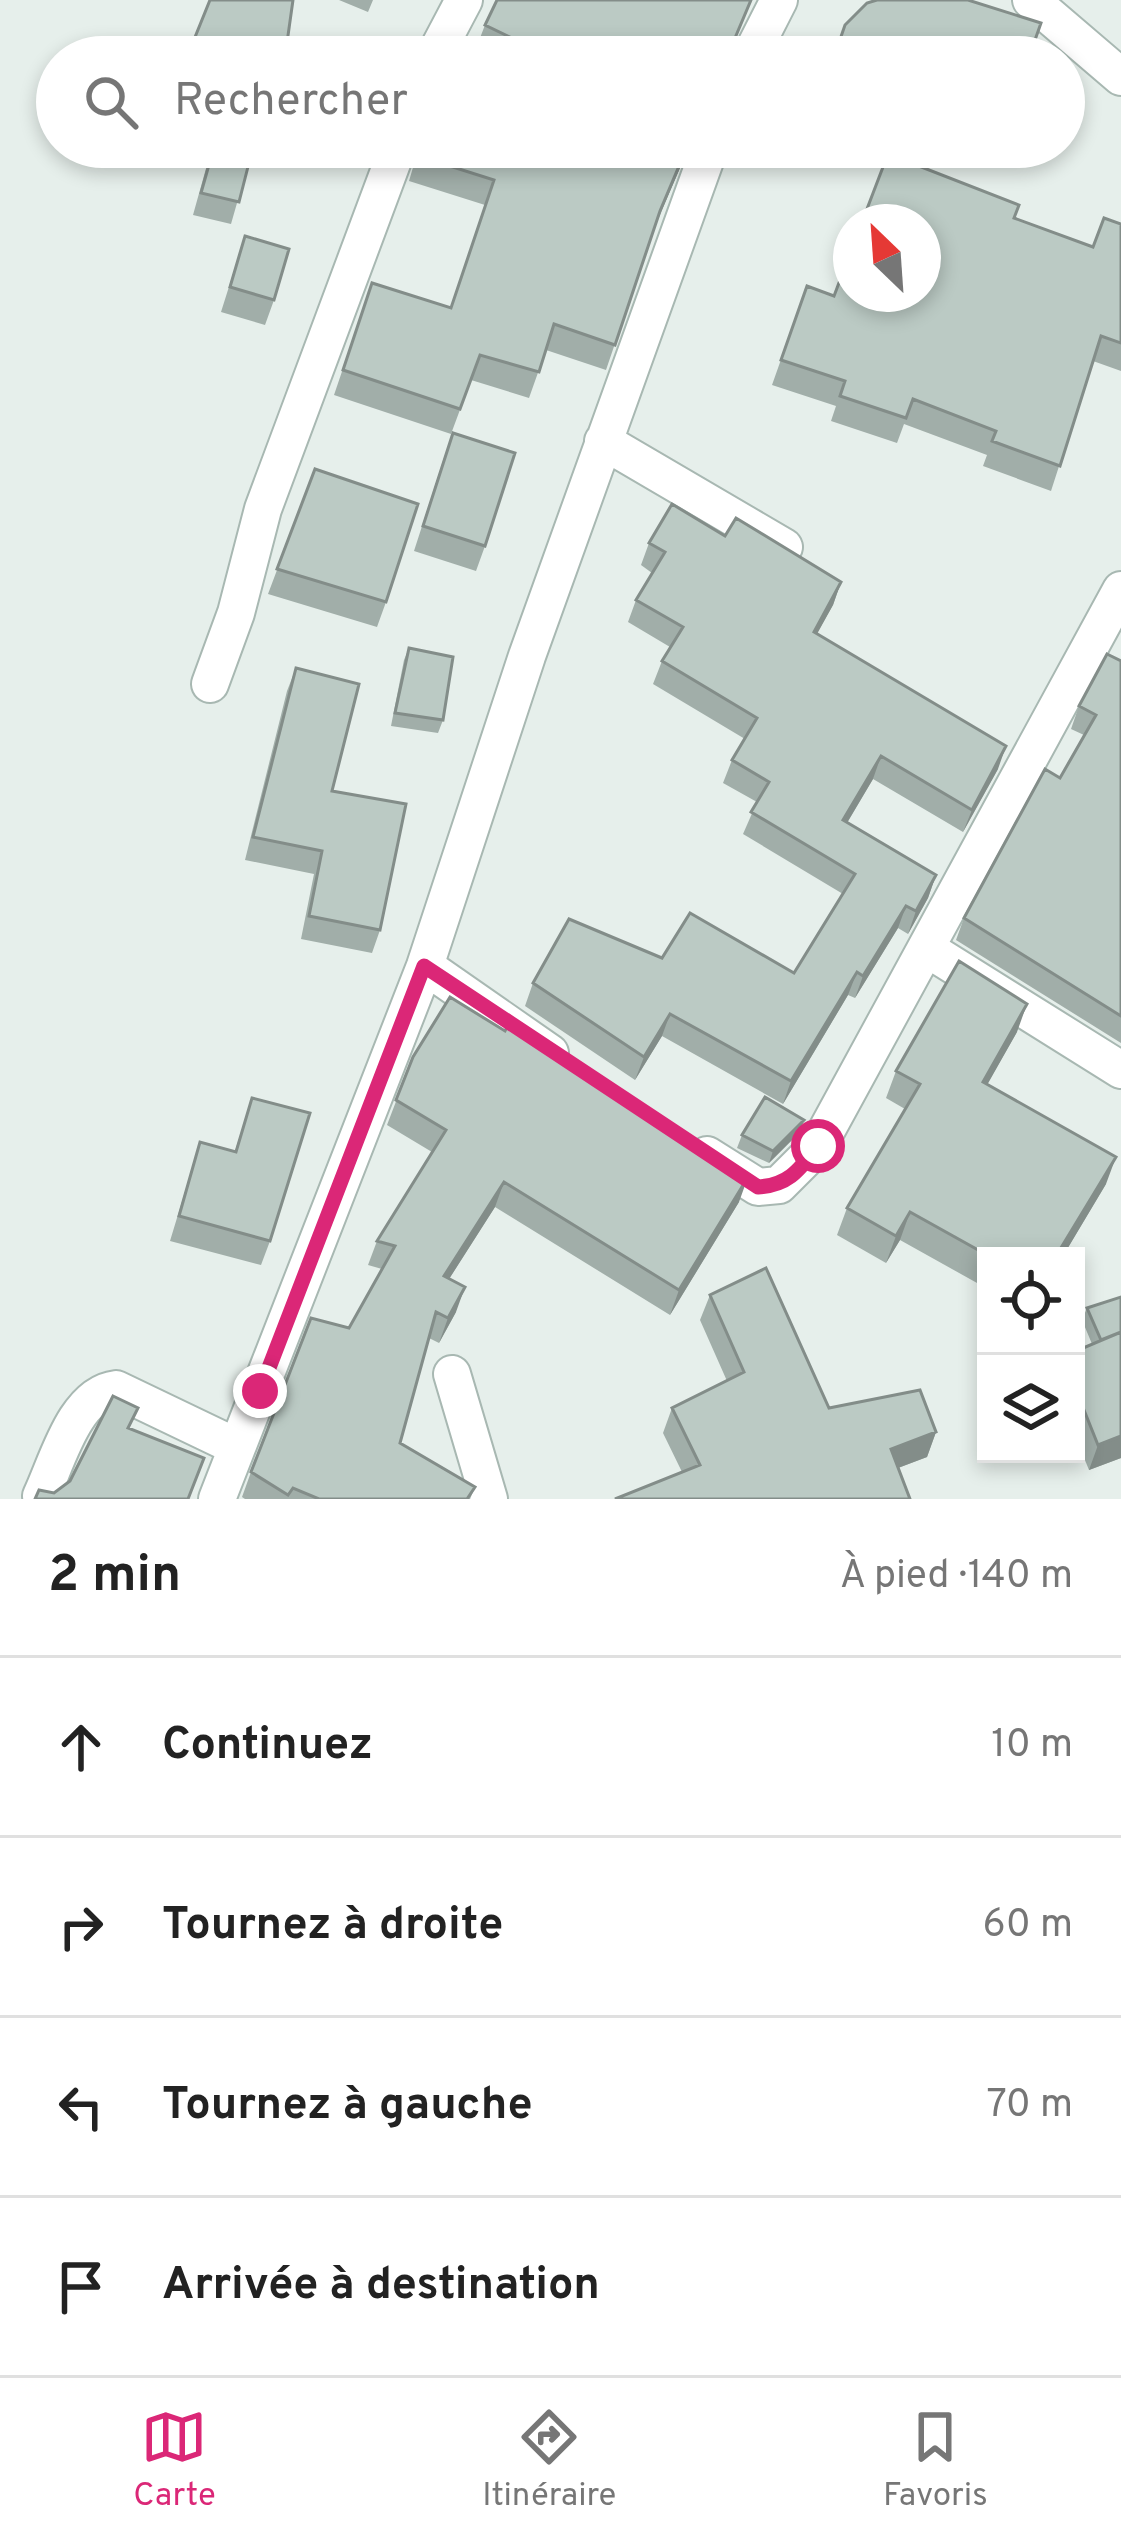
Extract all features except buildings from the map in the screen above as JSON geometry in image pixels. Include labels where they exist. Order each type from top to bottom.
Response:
[{"type":"street","points":[[445,36],[464,0]]},
{"type":"street","points":[[760,36],[778,0]]},
{"type":"street","points":[[1031,0],[1074,36]]},
{"type":"street","points":[[1085,46],[1121,76]]},
{"type":"street","points":[[210,684],[236,614],[263,509],[390,168]]},
{"type":"street","points":[[217,1499],[424,966],[603,441],[702,168]]},
{"type":"street","points":[[603,441],[784,547]]},
{"type":"street","points":[[674,1134],[758,1187],[779,1185],[794,1176],[818,1146],[929,950],[1121,590]]},
{"type":"street","points":[[929,950],[1121,1070]]},
{"type":"street","points":[[424,966],[580,1073]]},
{"type":"street","points":[[452,1374],[489,1499]]},
{"type":"street","points":[[40,1496],[85,1406],[104,1391],[116,1389],[237,1447]]},
{"type":"route","points":[[260,1391],[424,966],[758,1187],[779,1185],[794,1176],[818,1146]]}]
